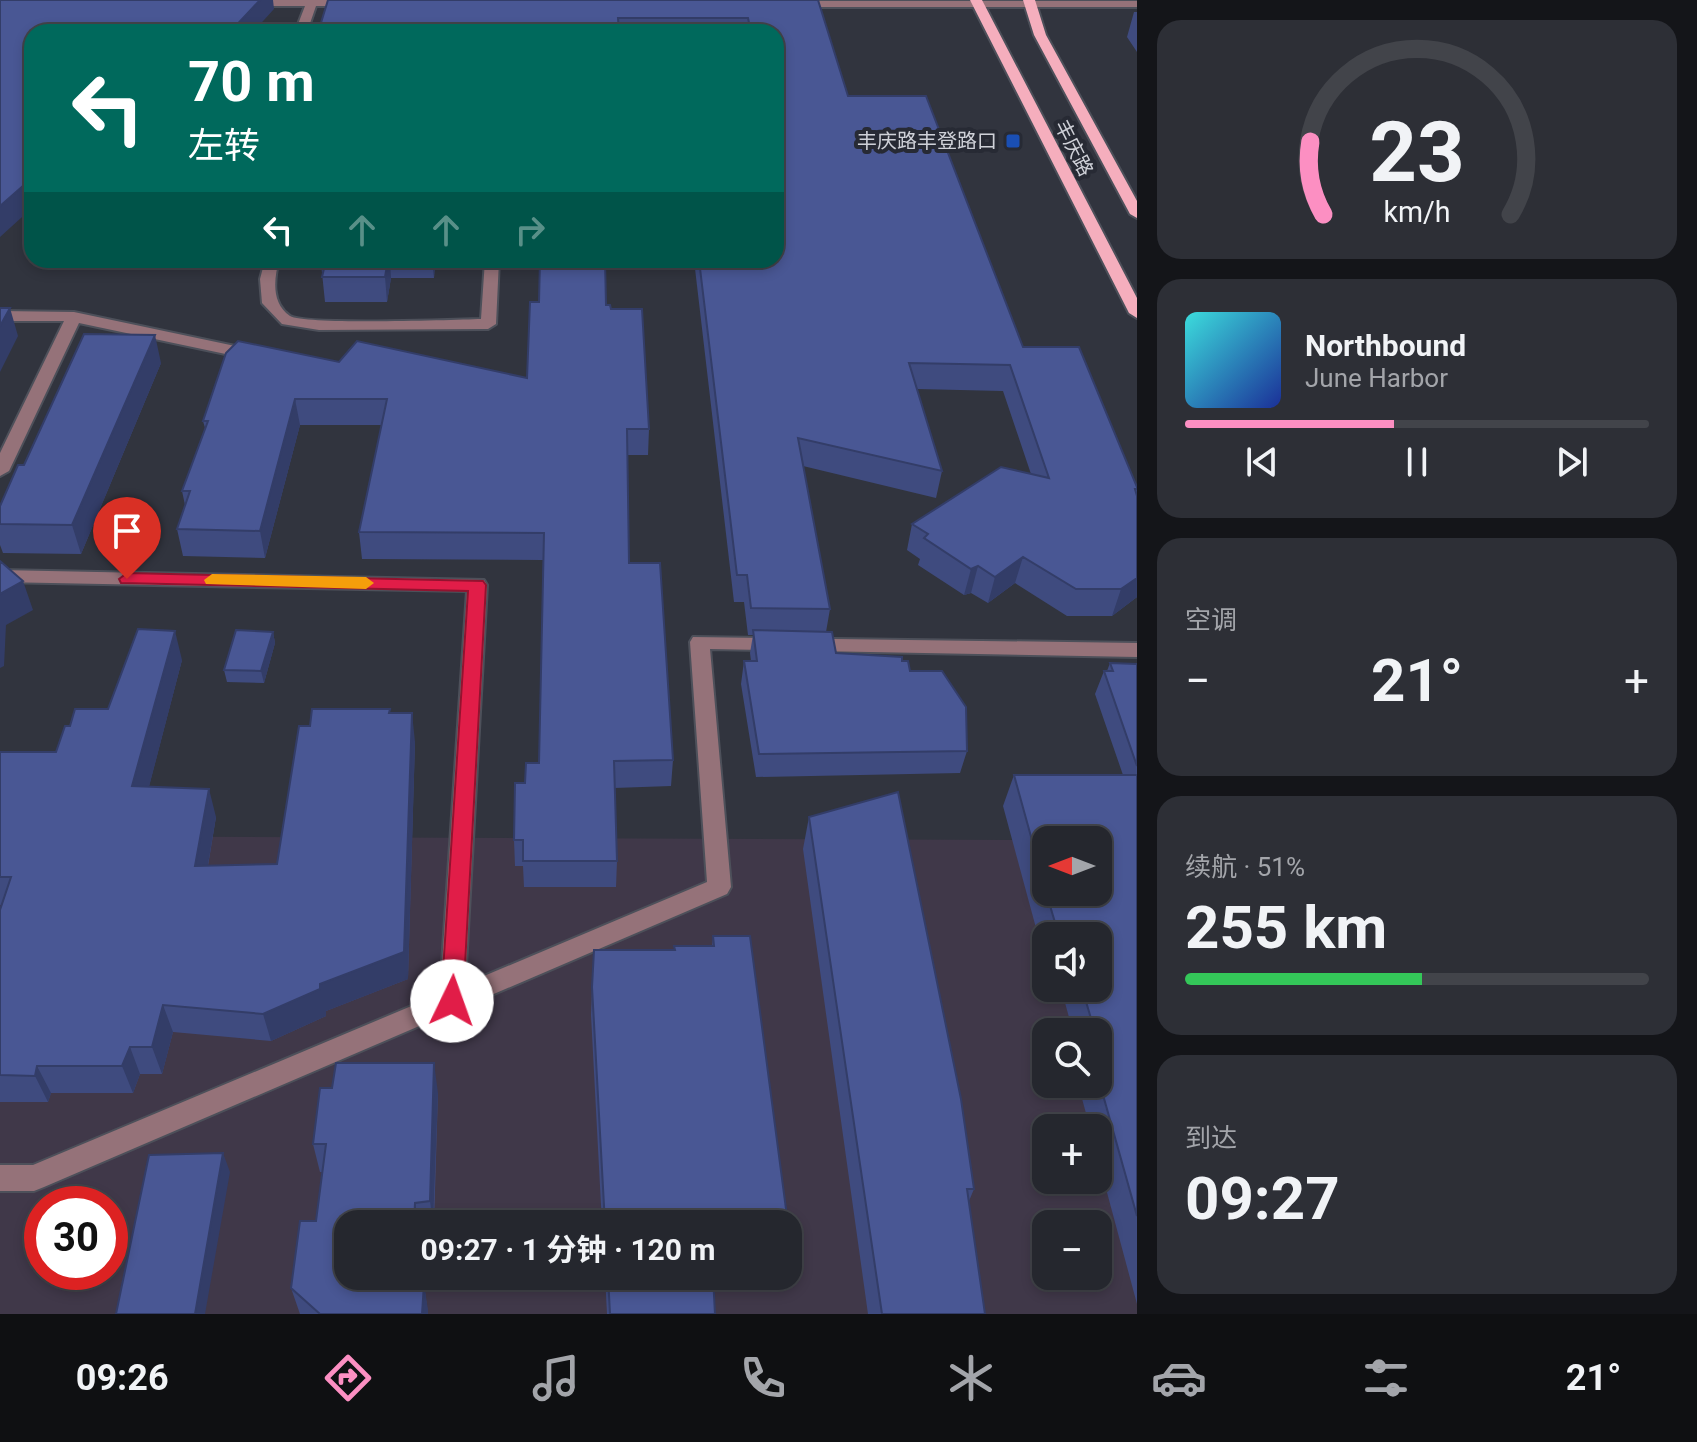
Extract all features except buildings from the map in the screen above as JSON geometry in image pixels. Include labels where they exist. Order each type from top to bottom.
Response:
[{"type":"main road","name":"丰庆路","points":[[977,2],[1137,313]]},
{"type":"main road","name":"丰庆路","points":[[1030,2],[1040,35],[1137,214]]},
{"type":"street","points":[[234,3],[359,3]]},
{"type":"street","points":[[304,24],[312,3]]},
{"type":"street","points":[[772,4],[1137,4]]},
{"type":"street","points":[[270,268],[267,279],[270,303],[287,321],[319,325],[488,324],[492,268]]},
{"type":"street","points":[[0,316],[74,317],[274,359]]},
{"type":"street","points":[[0,471],[74,317]]},
{"type":"street","points":[[0,576],[477,585],[452,1001]]},
{"type":"street","points":[[0,1178],[34,1178],[719,887],[700,642],[1137,650]]},
{"type":"shaded area","points":[[0,836],[1032,840],[1032,906],[1112,906],[1112,874],[1137,841],[1137,1314],[0,1314]]},
{"type":"slow traffic","points":[[212,580],[366,583]]},
{"type":"place","name":"丰庆路丰登路口","points":[[1013,141]]},
{"type":"route","points":[[127,579],[477,585],[452,1001]]}]
